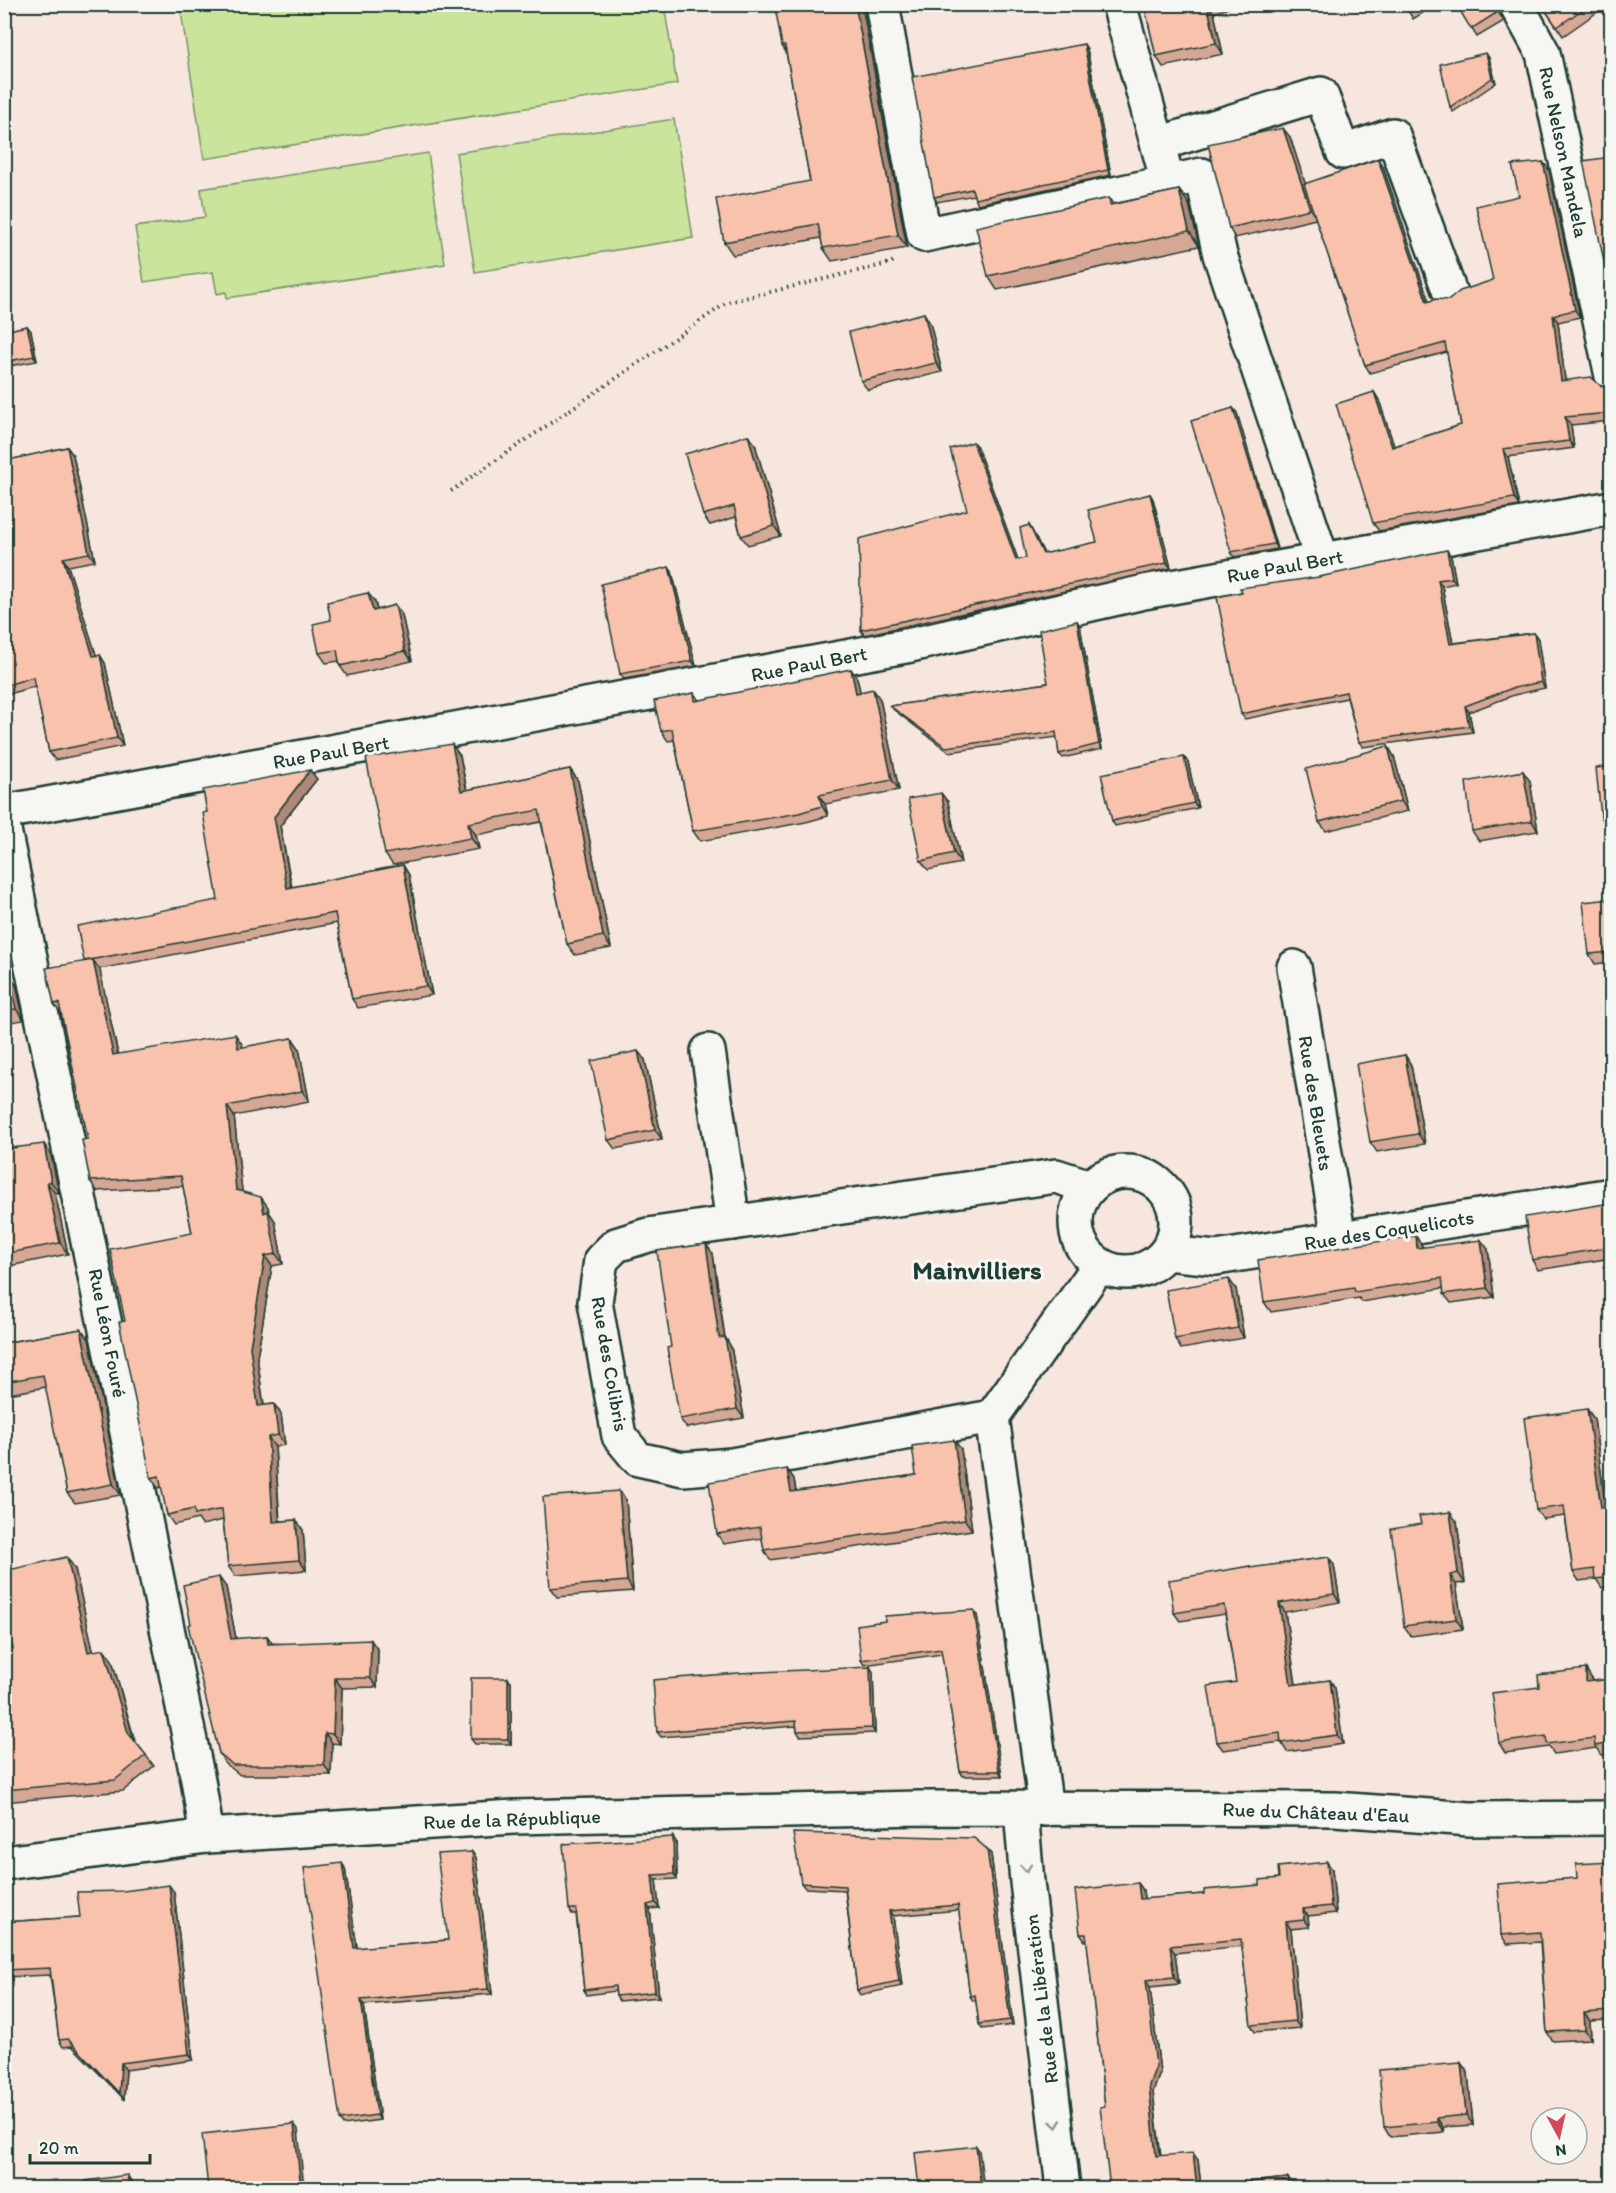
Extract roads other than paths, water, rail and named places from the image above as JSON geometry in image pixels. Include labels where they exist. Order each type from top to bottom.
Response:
[{"type":"street","points":[[882,4],[924,235],[1202,175],[1220,255],[1322,559]]},
{"type":"street","points":[[1119,4],[1168,183]]},
{"type":"street","name":"Rue Nelson Mandela","points":[[1516,4],[1543,53],[1611,376]]},
{"type":"street","points":[[1158,144],[1321,94],[1343,152],[1393,135],[1449,290]]},
{"type":"street","name":"Rue Paul Bert","points":[[4,812],[911,645],[1143,592],[1611,508]]},
{"type":"street","name":"Rue Léon Fouré","points":[[4,830],[96,1272],[198,1780],[207,1836]]},
{"type":"street","name":"Rue des Bleuets","points":[[1294,967],[1339,1238]]},
{"type":"street","points":[[708,1051],[732,1223]]},
{"type":"street","points":[[1118,1173],[1134,1173],[1149,1178],[1162,1187],[1172,1202],[1176,1219],[1174,1237],[1166,1253],[1153,1265],[1136,1272],[1118,1272],[1100,1266],[1086,1253],[1077,1237],[1076,1218],[1081,1200],[1090,1187],[1103,1177],[1118,1173]]},
{"type":"street","name":"Rue des Colibris","points":[[992,1417],[732,1465],[683,1469],[638,1459],[619,1436],[596,1302],[601,1260],[616,1245],[648,1234],[1056,1176],[1090,1187]]},
{"type":"street","name":"Rue des Coquelicots","points":[[1166,1253],[1216,1258],[1611,1195]]},
{"type":"street","points":[[992,1417],[1100,1266]]},
{"type":"street","name":"Rue de la Libération","points":[[992,1417],[1034,1810],[1026,1882],[1063,2188]]},
{"type":"street","name":"Rue de la République","points":[[4,1863],[207,1836],[514,1817],[909,1808],[1034,1810]]},
{"type":"street","name":"Rue du Château d'Eau","points":[[1034,1810],[1335,1809],[1470,1819],[1611,1818]]},
{"type":"district","name":"Mainvilliers","points":[[977,1270]]}]
